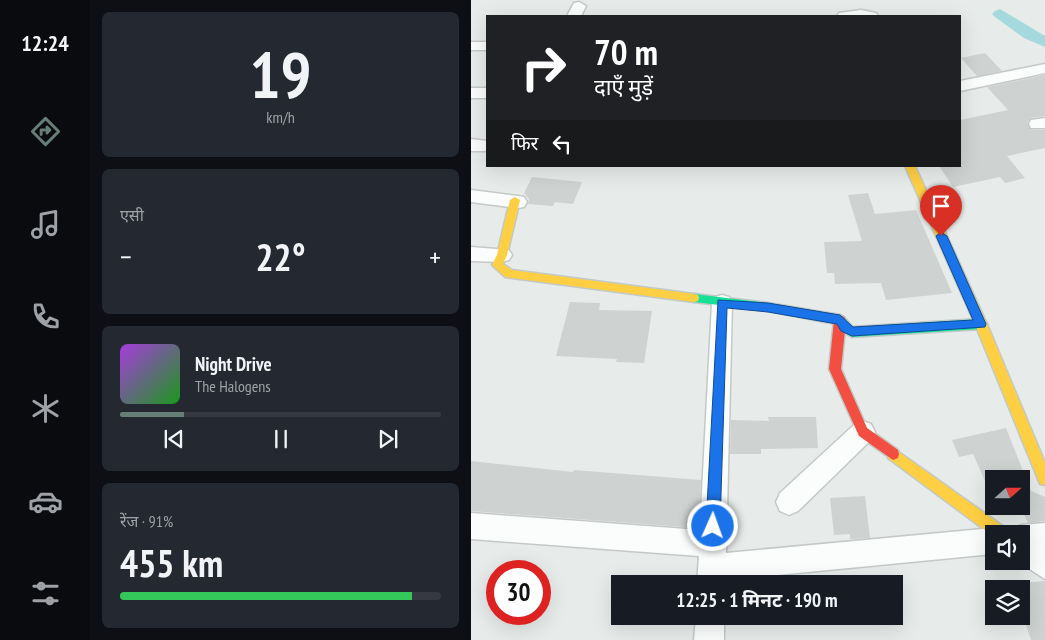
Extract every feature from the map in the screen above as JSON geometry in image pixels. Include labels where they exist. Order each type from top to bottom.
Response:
[{"type":"street","points":[[848,15],[862,15]]},
{"type":"street","points":[[471,46],[486,46]]},
{"type":"street","points":[[961,86],[1045,68]]},
{"type":"street","points":[[471,93],[486,93]]},
{"type":"street","points":[[471,145],[486,146]]},
{"type":"street","points":[[910,167],[981,324],[1045,479]]},
{"type":"street","points":[[471,196],[517,201],[502,255],[497,265],[509,274],[722,303],[768,307],[840,320],[845,328],[852,332],[981,324]]},
{"type":"street","points":[[471,254],[502,255]]},
{"type":"street","points":[[711,565],[722,303]]},
{"type":"street","points":[[840,320],[835,369],[863,432],[990,525]]},
{"type":"street","points":[[789,502],[863,432]]},
{"type":"street","points":[[471,526],[711,565],[985,542]]},
{"type":"street","points":[[1030,537],[1045,536]]},
{"type":"street","points":[[1030,554],[1045,565]]},
{"type":"street","points":[[709,640],[710,625]]},
{"type":"building","points":[[985,53],[1002,71],[977,76],[961,58]]},
{"type":"building","points":[[1045,75],[1045,116],[1031,118],[1027,123],[1031,130],[1045,130],[1045,148],[1007,156],[1025,178],[1005,183],[1000,177],[953,187],[940,167],[961,167],[961,120],[1008,110],[987,87]]},
{"type":"building","points":[[532,177],[582,182],[573,204],[555,202],[553,206],[528,204],[529,199],[524,193]]},
{"type":"building","points":[[868,193],[875,214],[916,210],[952,293],[886,300],[881,283],[835,284],[834,273],[827,273],[824,242],[862,241],[848,195]]},
{"type":"building","points":[[570,302],[600,303],[599,310],[652,311],[644,363],[616,362],[617,359],[556,356]]},
{"type":"building","points":[[768,417],[816,417],[818,448],[761,449],[761,454],[730,454],[731,420],[769,421]]},
{"type":"building","points":[[1006,428],[1023,470],[985,470],[985,481],[973,454],[959,457],[952,440]]},
{"type":"building","points":[[471,461],[573,472],[574,470],[701,480],[698,528],[471,511]]},
{"type":"building","points":[[1030,488],[1031,491],[1045,497],[1045,521],[1028,523],[1024,515],[1030,515]]},
{"type":"building","points":[[865,496],[870,538],[850,539],[850,534],[834,535],[830,498]]},
{"type":"building","points":[[1045,581],[1045,640],[1031,640],[1026,625],[1030,625],[1030,582]]},
{"type":"waterway","points":[[1000,14],[1030,35],[1045,42]]},
{"type":"traffic: fast","points":[[694,298],[768,307],[840,320],[845,328],[852,332],[981,324]]},
{"type":"traffic: slow","points":[[910,167],[981,324],[1045,479]]},
{"type":"traffic: slow","points":[[515,200],[502,255],[497,265],[509,274],[694,298]]},
{"type":"traffic: slow","points":[[893,454],[990,525]]},
{"type":"traffic: jam","points":[[840,320],[835,369],[863,432],[893,454]]},
{"type":"route","points":[[713,526],[722,303],[768,307],[840,320],[845,328],[852,332],[981,324],[941,236]]}]
